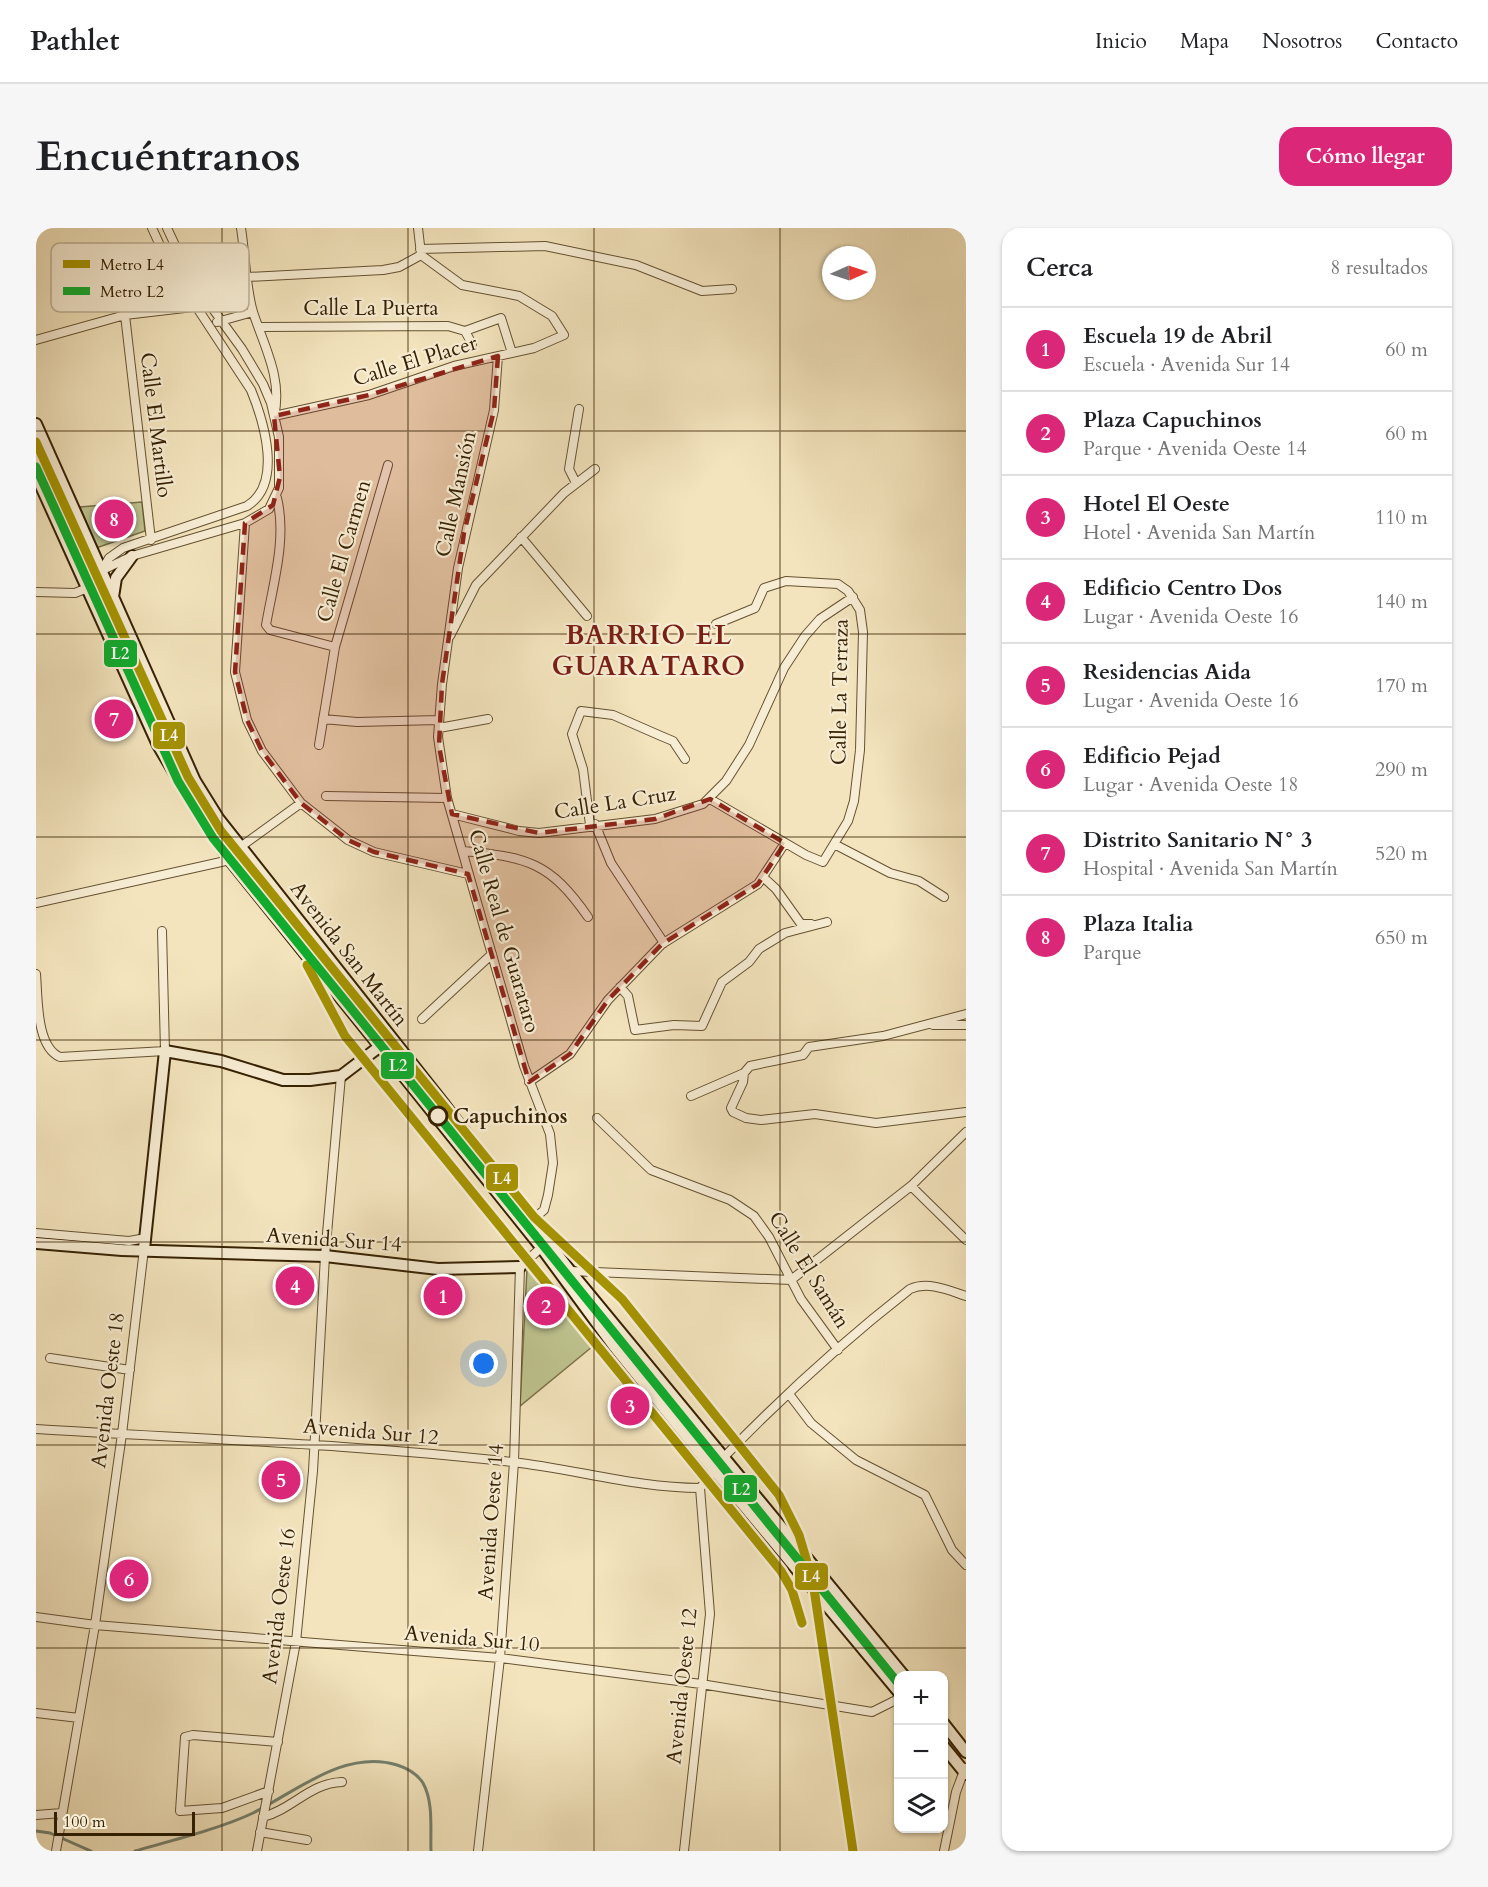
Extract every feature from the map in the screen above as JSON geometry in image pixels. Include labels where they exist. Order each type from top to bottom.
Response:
[{"type":"main road","name":"Avenida San Martín","points":[[36,424],[195,781],[239,848],[531,1221],[544,1245],[607,1337],[894,1686]]},
{"type":"main road","points":[[36,450],[165,737],[191,801]]},
{"type":"main road","name":"Avenida San Martín","points":[[36,475],[158,745],[230,860],[379,1048],[544,1245],[570,1271],[900,1671]]},
{"type":"main road","points":[[113,597],[116,578],[132,555]]},
{"type":"main road","points":[[165,737],[195,781]]},
{"type":"main road","points":[[165,1052],[221,1061],[283,1080],[341,1076],[390,1038]]},
{"type":"main road","name":"Avenida Oeste 18","points":[[144,1250],[165,1052]]},
{"type":"main road","name":"Avenida Sur 14","points":[[36,1244],[122,1250],[325,1256],[438,1269],[520,1268]]},
{"type":"main road","points":[[945,1725],[966,1752]]},
{"type":"main road","points":[[948,1751],[965,1771]]},
{"type":"street","points":[[152,228],[159,243]]},
{"type":"street","points":[[167,228],[174,243]]},
{"type":"street","points":[[241,228],[243,243]]},
{"type":"street","points":[[418,228],[421,252]]},
{"type":"street","points":[[249,277],[383,270],[399,267],[421,252],[545,246],[636,265],[702,291],[732,289]]},
{"type":"street","name":"Calle El Placer","points":[[274,416],[369,395],[454,366],[534,348],[564,335],[552,316],[519,296],[462,285],[421,252]]},
{"type":"street","points":[[249,284],[253,312],[260,327],[277,387],[274,416]]},
{"type":"street","points":[[36,340],[125,315],[155,312]]},
{"type":"street","points":[[36,592],[75,593],[88,590],[116,552],[247,507],[263,493],[265,439],[258,407],[242,375],[198,312]]},
{"type":"street","points":[[102,571],[132,555],[245,523],[270,509],[277,498],[280,461],[274,416],[263,384],[215,312]]},
{"type":"street","points":[[207,324],[253,312]]},
{"type":"street","name":"Calle El Martillo","points":[[125,315],[151,540]]},
{"type":"street","points":[[465,331],[501,318],[512,352]]},
{"type":"street","name":"Calle La Puerta","points":[[260,327],[448,326],[465,331],[472,344]]},
{"type":"street","name":"Calle Mansión","points":[[448,640],[464,533],[494,411],[498,356]]},
{"type":"street","points":[[576,483],[569,469],[579,409]]},
{"type":"street","name":"Calle El Carmen","points":[[319,744],[335,647],[388,465]]},
{"type":"street","points":[[448,640],[476,585],[576,483],[595,469]]},
{"type":"street","name":"Calle El Carmen","points":[[277,498],[281,516],[280,542],[266,625],[270,630],[335,647]]},
{"type":"street","points":[[245,523],[235,672],[241,700],[254,736],[278,774],[301,803],[362,848],[468,874]]},
{"type":"street","points":[[521,537],[587,616]]},
{"type":"street","name":"Calle La Terraza","points":[[716,624],[755,608],[764,588],[786,582],[838,584],[853,597],[860,610],[863,632],[860,750],[851,812],[824,862],[785,843]]},
{"type":"street","name":"Calle La Cruz","points":[[452,814],[530,832],[668,817],[693,809],[710,799],[726,781],[749,745],[784,668],[797,648],[820,619],[853,597]]},
{"type":"street","name":"Calle Real de Guarataro","points":[[448,640],[439,724],[447,798],[529,1082],[550,1134],[553,1163],[544,1210],[531,1221]]},
{"type":"street","points":[[664,943],[611,863],[592,825],[583,769],[572,734],[581,711],[613,714],[675,744],[685,759]]},
{"type":"street","points":[[323,719],[439,724],[488,719]]},
{"type":"street","points":[[326,796],[447,798]]},
{"type":"street","points":[[529,1082],[570,1054],[620,987],[664,943],[748,891],[763,877],[785,843],[710,799]]},
{"type":"street","points":[[239,848],[301,803]]},
{"type":"street","points":[[834,844],[890,873],[919,881],[944,897]]},
{"type":"street","points":[[463,851],[505,855],[532,863],[568,890],[588,917]]},
{"type":"street","points":[[37,902],[230,860]]},
{"type":"street","points":[[620,987],[628,996],[635,1030],[674,1025],[702,1026],[722,982],[749,962],[759,949],[777,936],[824,923],[801,924],[776,889],[763,877]]},
{"type":"street","name":"Avenida Oeste 18","points":[[162,932],[165,1052]]},
{"type":"street","points":[[422,1019],[492,954]]},
{"type":"street","points":[[36,974],[42,1036],[53,1054],[60,1057],[165,1052]]},
{"type":"street","points":[[691,1096],[744,1073],[750,1066],[802,1055],[809,1047],[870,1038],[966,1014]]},
{"type":"street","points":[[925,1025],[966,1025]]},
{"type":"street","points":[[744,1073],[743,1082],[731,1107],[733,1112],[746,1118],[761,1120],[815,1114],[876,1123],[966,1112]]},
{"type":"street","name":"Avenida Oeste 16","points":[[257,1851],[296,1642],[315,1445],[325,1256],[341,1076]]},
{"type":"street","name":"Calle El Samán","points":[[597,1118],[651,1170],[730,1200],[754,1216],[769,1237],[801,1299],[838,1350]]},
{"type":"street","points":[[570,1271],[791,1280],[911,1185],[966,1132]]},
{"type":"street","points":[[911,1185],[966,1240]]},
{"type":"street","points":[[36,1233],[129,1241],[146,1238]]},
{"type":"street","points":[[520,1268],[544,1245]]},
{"type":"street","name":"Avenida Oeste 18","points":[[56,1849],[95,1625],[122,1434],[144,1250]]},
{"type":"street","name":"Avenida Oeste 14","points":[[478,1851],[500,1658],[514,1462],[520,1268]]},
{"type":"street","points":[[700,1488],[716,1471],[724,1457],[789,1394],[903,1294],[919,1285],[966,1296]]},
{"type":"street","points":[[50,1358],[130,1370]]},
{"type":"street","points":[[789,1394],[811,1423],[856,1460],[889,1478],[918,1489],[925,1495],[952,1550],[966,1565]]},
{"type":"street","name":"Avenida Sur 12","points":[[36,1429],[315,1445],[514,1462],[614,1480],[700,1488]]},
{"type":"street","name":"Avenida Oeste 12","points":[[684,1851],[710,1614],[700,1488]]},
{"type":"street","name":"Avenida Sur 10","points":[[36,1617],[95,1625],[500,1658],[701,1684],[872,1712],[894,1701]]},
{"type":"street","points":[[36,1713],[79,1718]]},
{"type":"street","points":[[268,1792],[222,1808],[180,1811],[185,1737],[193,1735],[278,1742]]},
{"type":"street","points":[[944,1851],[956,1792],[965,1771]]},
{"type":"street","points":[[264,1816],[280,1813],[321,1785],[342,1782]]},
{"type":"street","points":[[36,1815],[62,1813]]},
{"type":"street","points":[[260,1832],[307,1839]]},
{"type":"highlighted area","points":[[498,356],[494,410],[464,533],[442,684],[439,746],[452,814],[539,833],[655,819],[710,799],[785,843],[758,884],[662,944],[608,1000],[570,1054],[529,1082],[468,874],[374,852],[348,840],[301,803],[262,751],[247,720],[235,672],[245,523],[273,505],[280,477],[274,416],[369,395]]},
{"type":"green space","points":[[142,502],[145,531],[96,548],[80,507]]},
{"type":"green space","points":[[527,1269],[536,1269],[598,1342],[520,1406]]},
{"type":"waterway","points":[[135,1851],[240,1819],[340,1767],[378,1762],[404,1768],[415,1774],[423,1783],[429,1799],[431,1851]]},
{"type":"waterway","points":[[36,1831],[50,1833],[91,1851]]},
{"type":"metro line","name":"L4","points":[[36,442],[188,777],[221,831],[534,1217],[622,1299],[779,1495],[799,1535],[813,1582],[853,1851]]},
{"type":"metro line","name":"L2","points":[[36,467],[178,781],[213,838],[894,1678]]},
{"type":"metro line","name":"L4","points":[[307,965],[345,1036],[781,1571],[792,1590],[802,1623]]},
{"type":"place","name":"Plaza Italia","points":[[114,519]]},
{"type":"place","name":"Distrito Sanitario N° 3","points":[[114,719]]},
{"type":"place","name":"Capuchinos","points":[[438,1116]]},
{"type":"place","name":"Edificio Centro Dos","points":[[295,1286]]},
{"type":"place","name":"Escuela 19 de Abril","points":[[443,1296]]},
{"type":"place","name":"Plaza Capuchinos","points":[[546,1306]]},
{"type":"place","name":"Hotel El Oeste","points":[[630,1406]]},
{"type":"place","name":"Residencias Aida","points":[[281,1480]]},
{"type":"place","name":"Edificio Pejad","points":[[129,1579]]},
{"type":"district","name":"BARRIO EL GUARATARO","points":[[649,650]]}]
